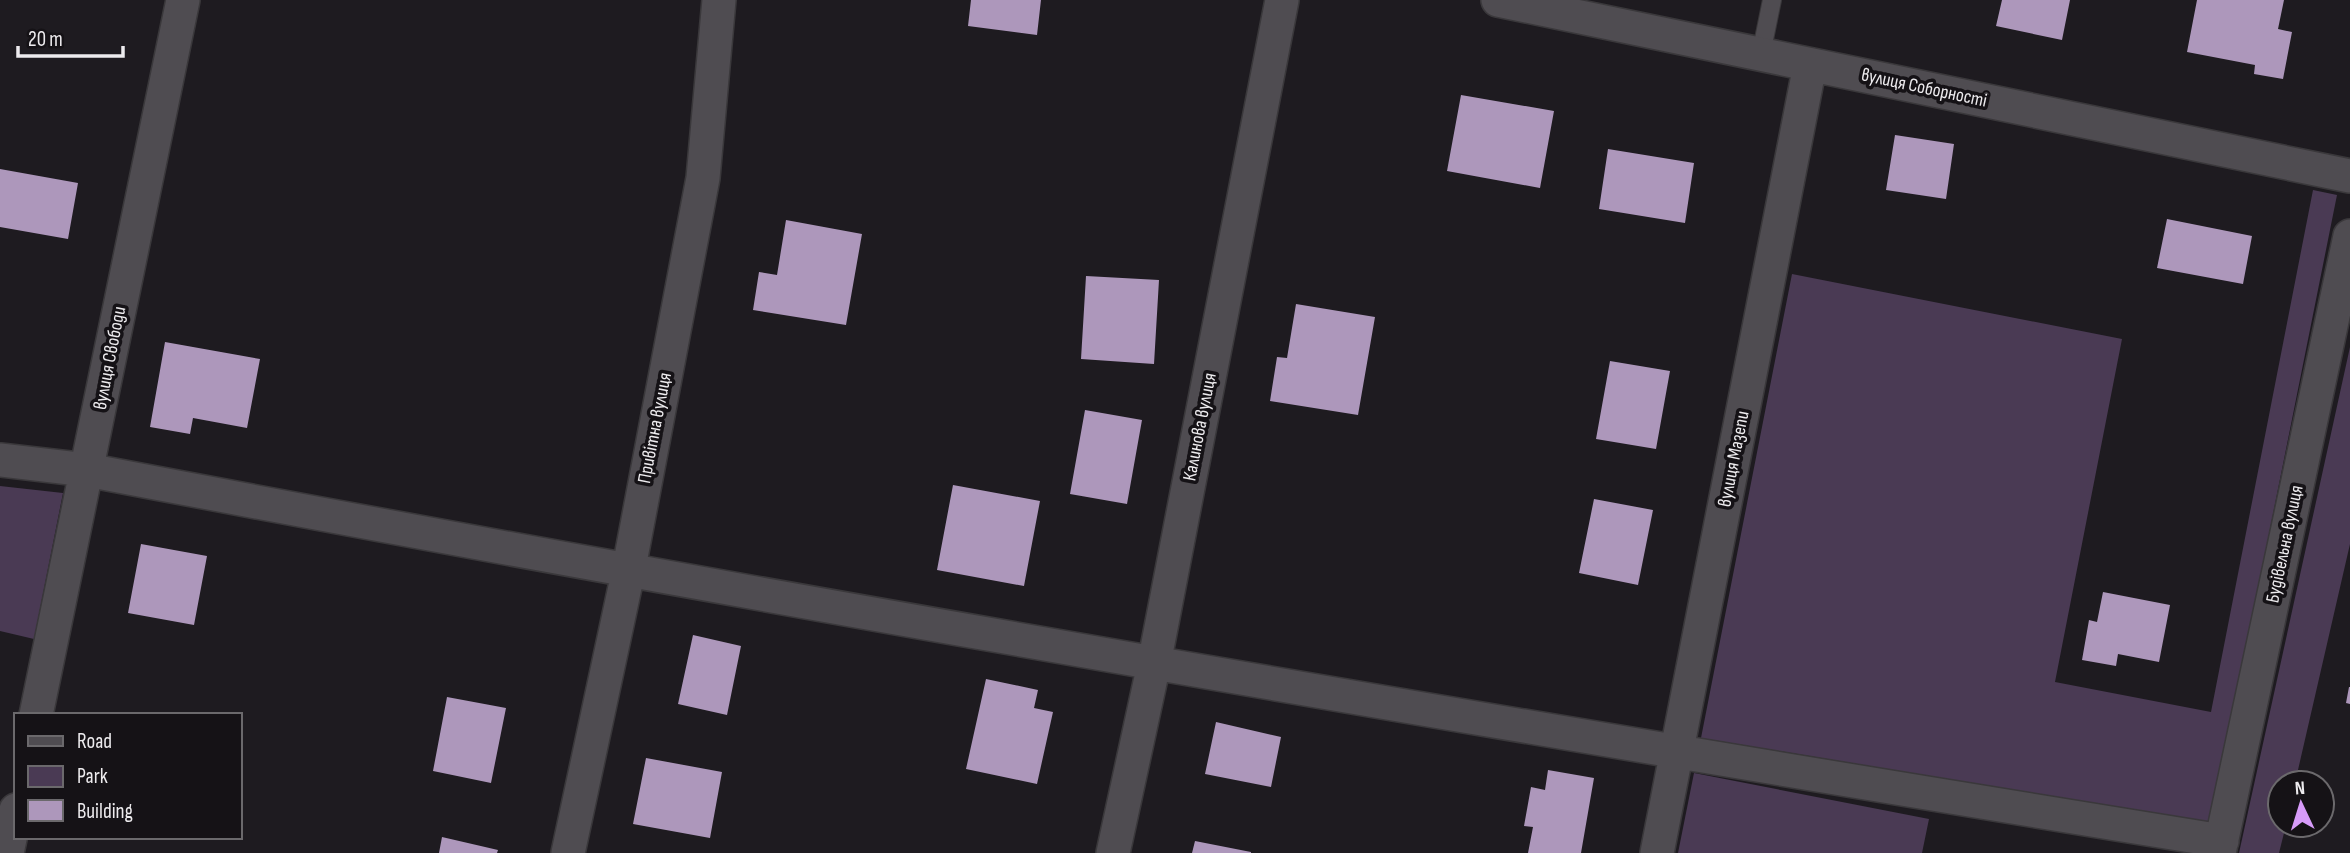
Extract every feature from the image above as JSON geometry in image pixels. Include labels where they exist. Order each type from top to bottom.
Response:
[{"type":"street","name":"вулиця Свободи","points":[[36,713],[183,0]]},
{"type":"street","name":"Привітна вулиця","points":[[568,853],[628,573],[703,178],[719,0]]},
{"type":"street","name":"Калинова вулиця","points":[[1114,853],[1154,664],[1282,0]]},
{"type":"street","name":"вулиця Соборності","points":[[1498,0],[2350,176]]},
{"type":"street","name":"вулиця Мазепи","points":[[1657,853],[1810,65]]},
{"type":"street","name":"Будівельна вулиця","points":[[2221,847],[2343,301],[2350,236]]},
{"type":"street","points":[[0,460],[87,470],[628,573],[2221,847]]},
{"type":"street","points":[[7,853],[14,820]]},
{"type":"lane","points":[[1761,54],[1772,0]]},
{"type":"green space","points":[[2313,190],[2337,195],[2211,823],[1701,738],[1792,274],[2122,339],[2055,682],[2211,712]]},
{"type":"green space","points":[[2350,347],[2350,544],[2298,769],[2266,769],[2266,839],[2282,839],[2279,853],[2239,853]]},
{"type":"green space","points":[[0,486],[63,493],[34,639],[0,631]]},
{"type":"green space","points":[[1694,773],[1929,819],[1922,853],[1678,853]]},
{"type":"building","points":[[971,0],[1041,0],[1037,35],[968,26]]},
{"type":"building","points":[[2002,0],[2070,0],[2062,40],[1996,26]]},
{"type":"building","points":[[2197,0],[2284,0],[2278,29],[2292,32],[2283,79],[2254,74],[2255,65],[2187,52]]},
{"type":"building","points":[[1461,95],[1554,111],[1540,188],[1447,171]]},
{"type":"building","points":[[1895,135],[1954,144],[1946,199],[1886,190]]},
{"type":"building","points":[[1608,149],[1694,163],[1685,223],[1599,209]]},
{"type":"building","points":[[0,169],[78,183],[68,239],[0,227]]},
{"type":"building","points":[[2167,219],[2252,236],[2243,284],[2157,268]]},
{"type":"building","points":[[786,220],[862,234],[846,325],[753,310],[759,272],[777,275]]},
{"type":"building","points":[[1086,276],[1159,280],[1154,364],[1081,359]]},
{"type":"building","points":[[1296,304],[1375,317],[1358,415],[1270,401],[1277,357],[1287,358]]},
{"type":"building","points":[[165,342],[260,359],[247,428],[193,418],[190,434],[150,427]]},
{"type":"building","points":[[1610,361],[1670,371],[1656,449],[1596,439]]},
{"type":"building","points":[[1085,410],[1142,420],[1127,504],[1070,494]]},
{"type":"building","points":[[953,485],[1040,501],[1024,586],[937,570]]},
{"type":"building","points":[[1594,499],[1653,510],[1638,585],[1579,573]]},
{"type":"building","points":[[141,544],[207,556],[194,625],[128,613]]},
{"type":"building","points":[[2103,592],[2170,605],[2159,662],[2118,654],[2116,666],[2082,660],[2089,620],[2097,622]]},
{"type":"building","points":[[693,635],[741,646],[727,715],[678,704]]},
{"type":"building","points":[[986,679],[1038,690],[1034,708],[1053,712],[1037,784],[966,769]]},
{"type":"building","points":[[2350,687],[2350,704],[2346,703]]},
{"type":"building","points":[[447,697],[506,708],[491,783],[433,771]]},
{"type":"building","points":[[1216,722],[1281,737],[1271,787],[1205,774]]},
{"type":"building","points":[[646,758],[722,772],[710,838],[633,824]]},
{"type":"building","points":[[1548,770],[1594,778],[1581,853],[1528,853],[1533,827],[1524,826],[1531,787],[1545,790]]},
{"type":"building","points":[[442,837],[498,850],[497,853],[439,853]]},
{"type":"building","points":[[1195,841],[1251,852],[1251,853],[1192,853]]}]
